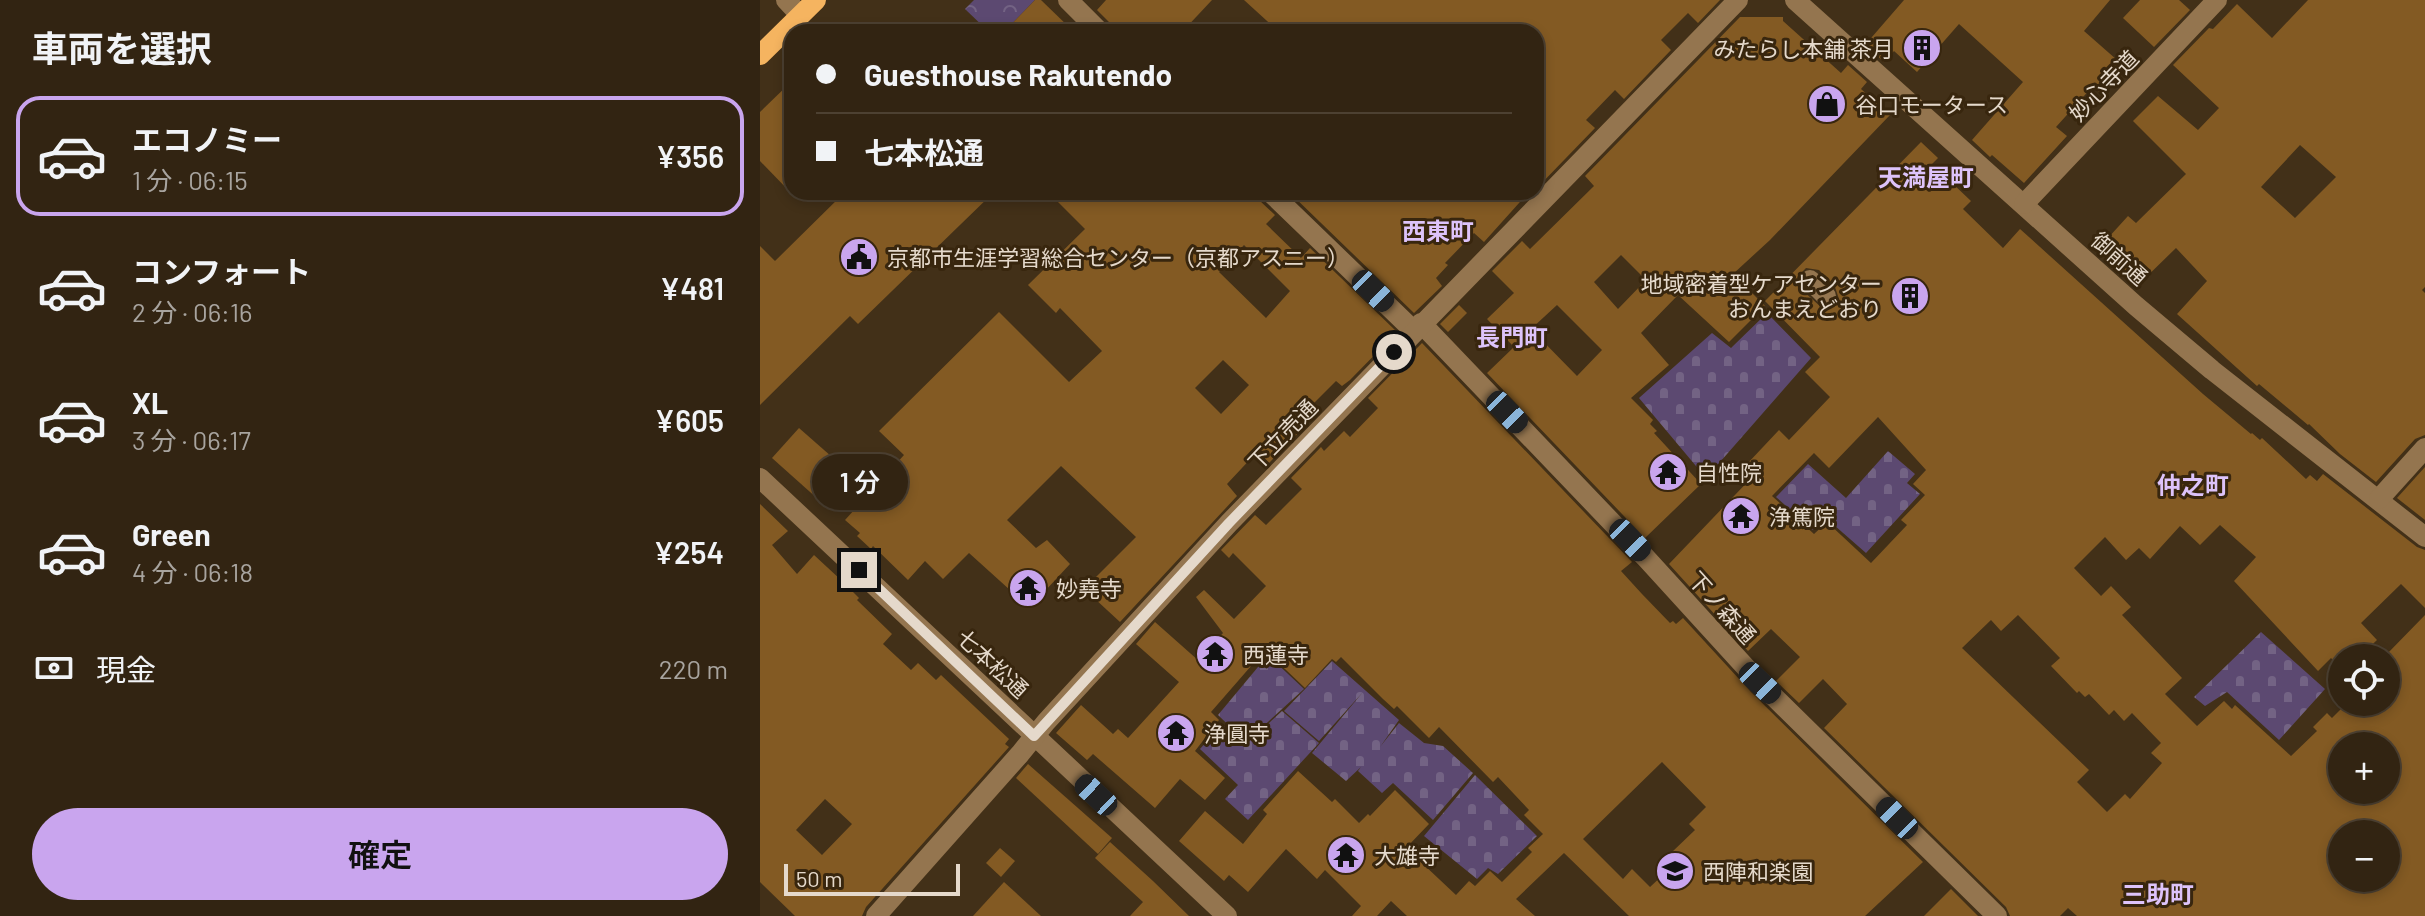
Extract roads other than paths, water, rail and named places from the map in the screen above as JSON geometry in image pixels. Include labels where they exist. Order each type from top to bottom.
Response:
[{"type":"main road","points":[[791,24],[816,0]]},
{"type":"main road","points":[[760,55],[784,31]]},
{"type":"street","points":[[786,0],[800,15]]},
{"type":"street","points":[[1068,0],[1092,24]]},
{"type":"street","name":"下立売通","points":[[1544,198],[1738,0]]},
{"type":"street","name":"御前通","points":[[1795,0],[2136,306],[2425,537]]},
{"type":"street","name":"妙心寺道","points":[[2024,204],[2217,0]]},
{"type":"street","name":"下ノ森通","points":[[1279,200],[1418,327],[1636,547],[1760,683],[1997,916]]},
{"type":"street","name":"下立売通","points":[[876,916],[1034,736],[1229,523],[1542,200]]},
{"type":"street","points":[[1810,280],[1826,296]]},
{"type":"street","points":[[2379,499],[2425,448]]},
{"type":"street","name":"七本松通","points":[[760,478],[1227,916]]},
{"type":"place","name":"みたらし本舗 茶月","points":[[1922,48]]},
{"type":"place","name":"谷口モータース","points":[[1827,104]]},
{"type":"place","name":"京都市生涯学習総合センター（京都アスニー）","points":[[859,257]]},
{"type":"place","name":"地域密着型ケアセンター おんまえどおり","points":[[1910,296]]},
{"type":"place","name":"自性院","points":[[1668,472]]},
{"type":"place","name":"浄篤院","points":[[1741,516]]},
{"type":"place","name":"妙堯寺","points":[[1028,588]]},
{"type":"place","name":"西蓮寺","points":[[1215,654]]},
{"type":"place","name":"浄圓寺","points":[[1176,733]]},
{"type":"place","name":"大雄寺","points":[[1346,855]]},
{"type":"place","name":"西陣和楽園","points":[[1675,871]]},
{"type":"district","name":"天満屋町","points":[[1926,176]]},
{"type":"district","name":"西東町","points":[[1438,230]]},
{"type":"district","name":"長門町","points":[[1512,336]]},
{"type":"district","name":"仲之町","points":[[2193,484]]},
{"type":"district","name":"三助町","points":[[2158,893]]}]
